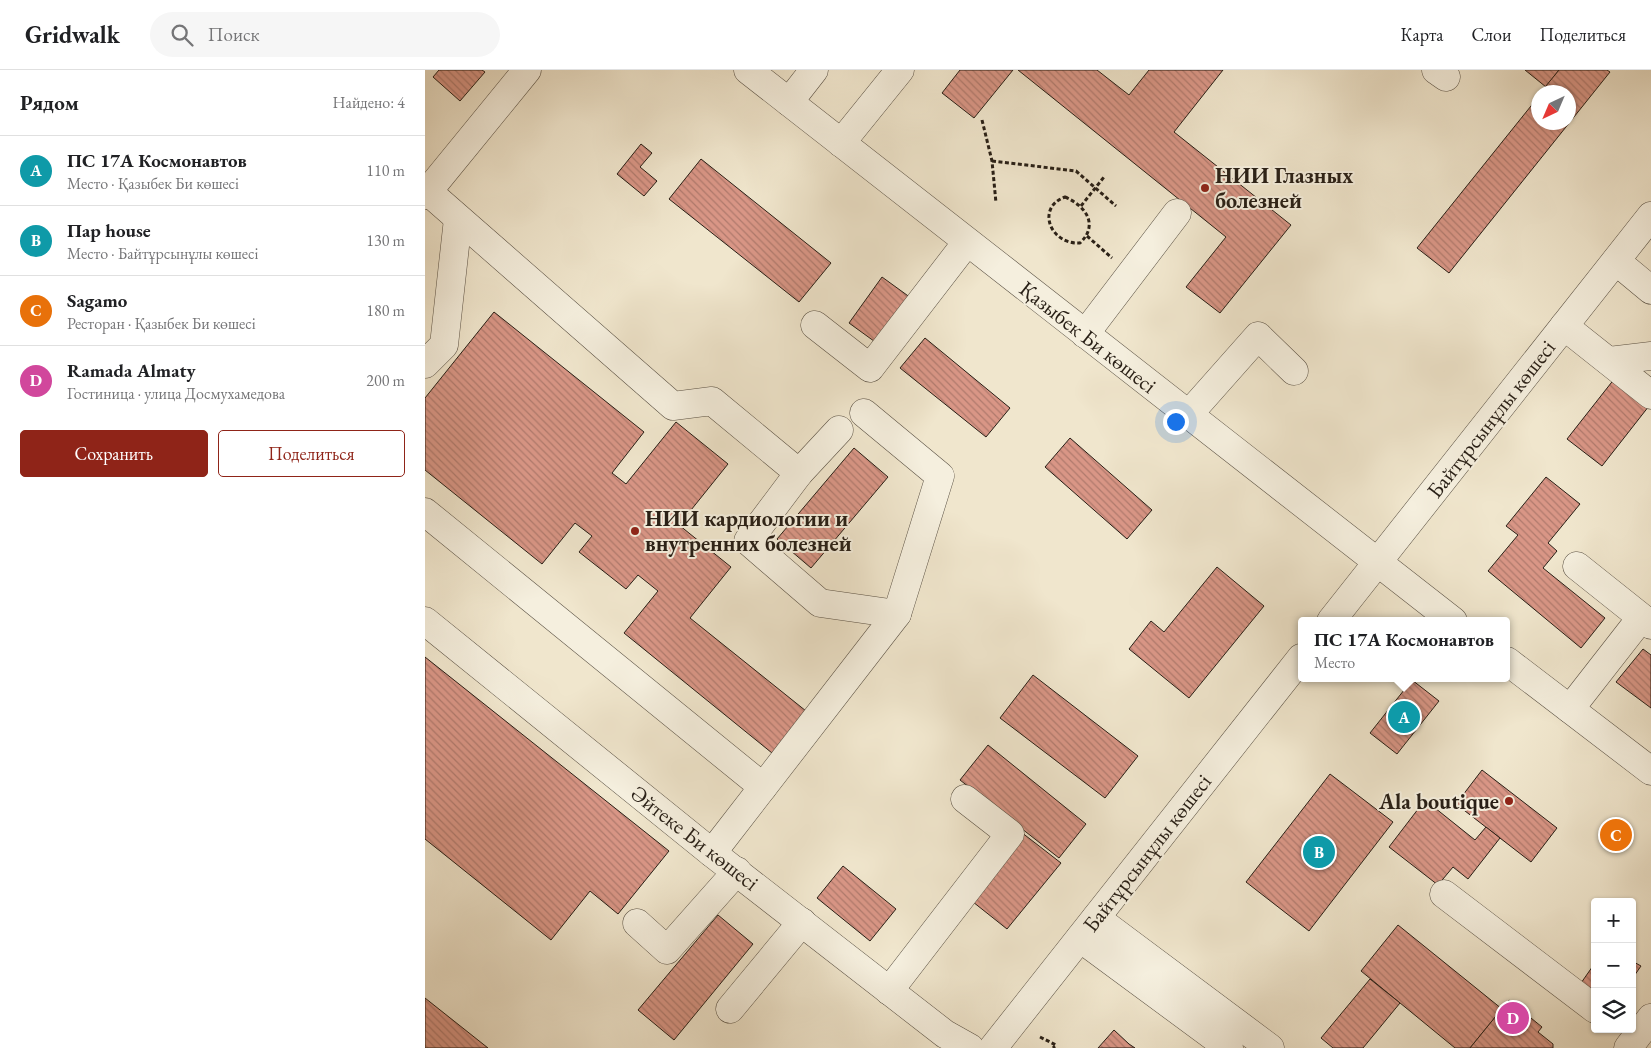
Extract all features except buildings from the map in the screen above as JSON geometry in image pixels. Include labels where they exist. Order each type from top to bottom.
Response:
[{"type":"street","points":[[527,70],[426,192],[673,406],[712,401],[799,473]]},
{"type":"street","name":"Қазыбек Би көшесі","points":[[748,70],[1448,617]]},
{"type":"street","points":[[789,102],[814,70]]},
{"type":"street","points":[[841,143],[899,70]]},
{"type":"street","points":[[1085,334],[1177,213]]},
{"type":"street","name":"Байтұрсынұлы көшесі","points":[[1334,617],[1651,216]]},
{"type":"street","points":[[425,364],[444,345],[458,219]]},
{"type":"street","points":[[815,325],[870,368],[967,242]]},
{"type":"street","points":[[1616,260],[1651,290]]},
{"type":"street","points":[[1564,326],[1651,395]]},
{"type":"street","points":[[1188,414],[1257,336],[1294,371]]},
{"type":"street","points":[[1609,361],[1651,356]]},
{"type":"street","points":[[712,852],[897,614],[940,476],[864,413]]},
{"type":"street","points":[[839,430],[799,473],[748,541],[819,603],[897,614]]},
{"type":"street","points":[[425,512],[763,787]]},
{"type":"street","points":[[1570,709],[1646,621],[1577,566]]},
{"type":"street","name":"Әйтеке Би көшесі","points":[[425,621],[737,872],[945,1034],[970,1048]]},
{"type":"street","name":"Байтұрсынұлы көшесі","points":[[993,1048],[1298,662]]},
{"type":"street","points":[[1510,663],[1651,771]]},
{"type":"street","points":[[889,991],[1010,834],[965,798]]},
{"type":"street","points":[[637,923],[667,950],[737,872]]},
{"type":"street","points":[[1444,894],[1591,1007]]},
{"type":"street","points":[[730,1009],[802,922]]},
{"type":"street","points":[[1088,928],[1229,1048]]},
{"type":"street","points":[[1088,928],[1270,1048]]},
{"type":"street","points":[[1628,1039],[1651,1018]]},
{"type":"path","points":[[982,120],[992,162],[996,203]]},
{"type":"path","points":[[992,162],[1076,171],[1116,206]]},
{"type":"path","points":[[1081,206],[1104,177]]},
{"type":"path","points":[[1065,197],[1081,206],[1086,214],[1090,228],[1087,236],[1079,243],[1072,243],[1057,236],[1051,228],[1049,219],[1051,206],[1057,200],[1065,197]]},
{"type":"path","points":[[1087,236],[1131,274]]},
{"type":"path","points":[[1040,1037],[1056,1045],[1053,1048]]},
{"type":"place","name":"НИИ Глазных болезней","points":[[1205,188]]},
{"type":"place","name":"НИИ кардиологии и внутренних болезней","points":[[635,531]]},
{"type":"place","name":"ПС 17А Космонавтов","points":[[1404,717]]},
{"type":"place","name":"Ala boutique","points":[[1509,801]]},
{"type":"place","name":"Sagamo","points":[[1616,835]]},
{"type":"place","name":"Пар house","points":[[1319,852]]},
{"type":"place","name":"Ramada Almaty","points":[[1513,1018]]}]
